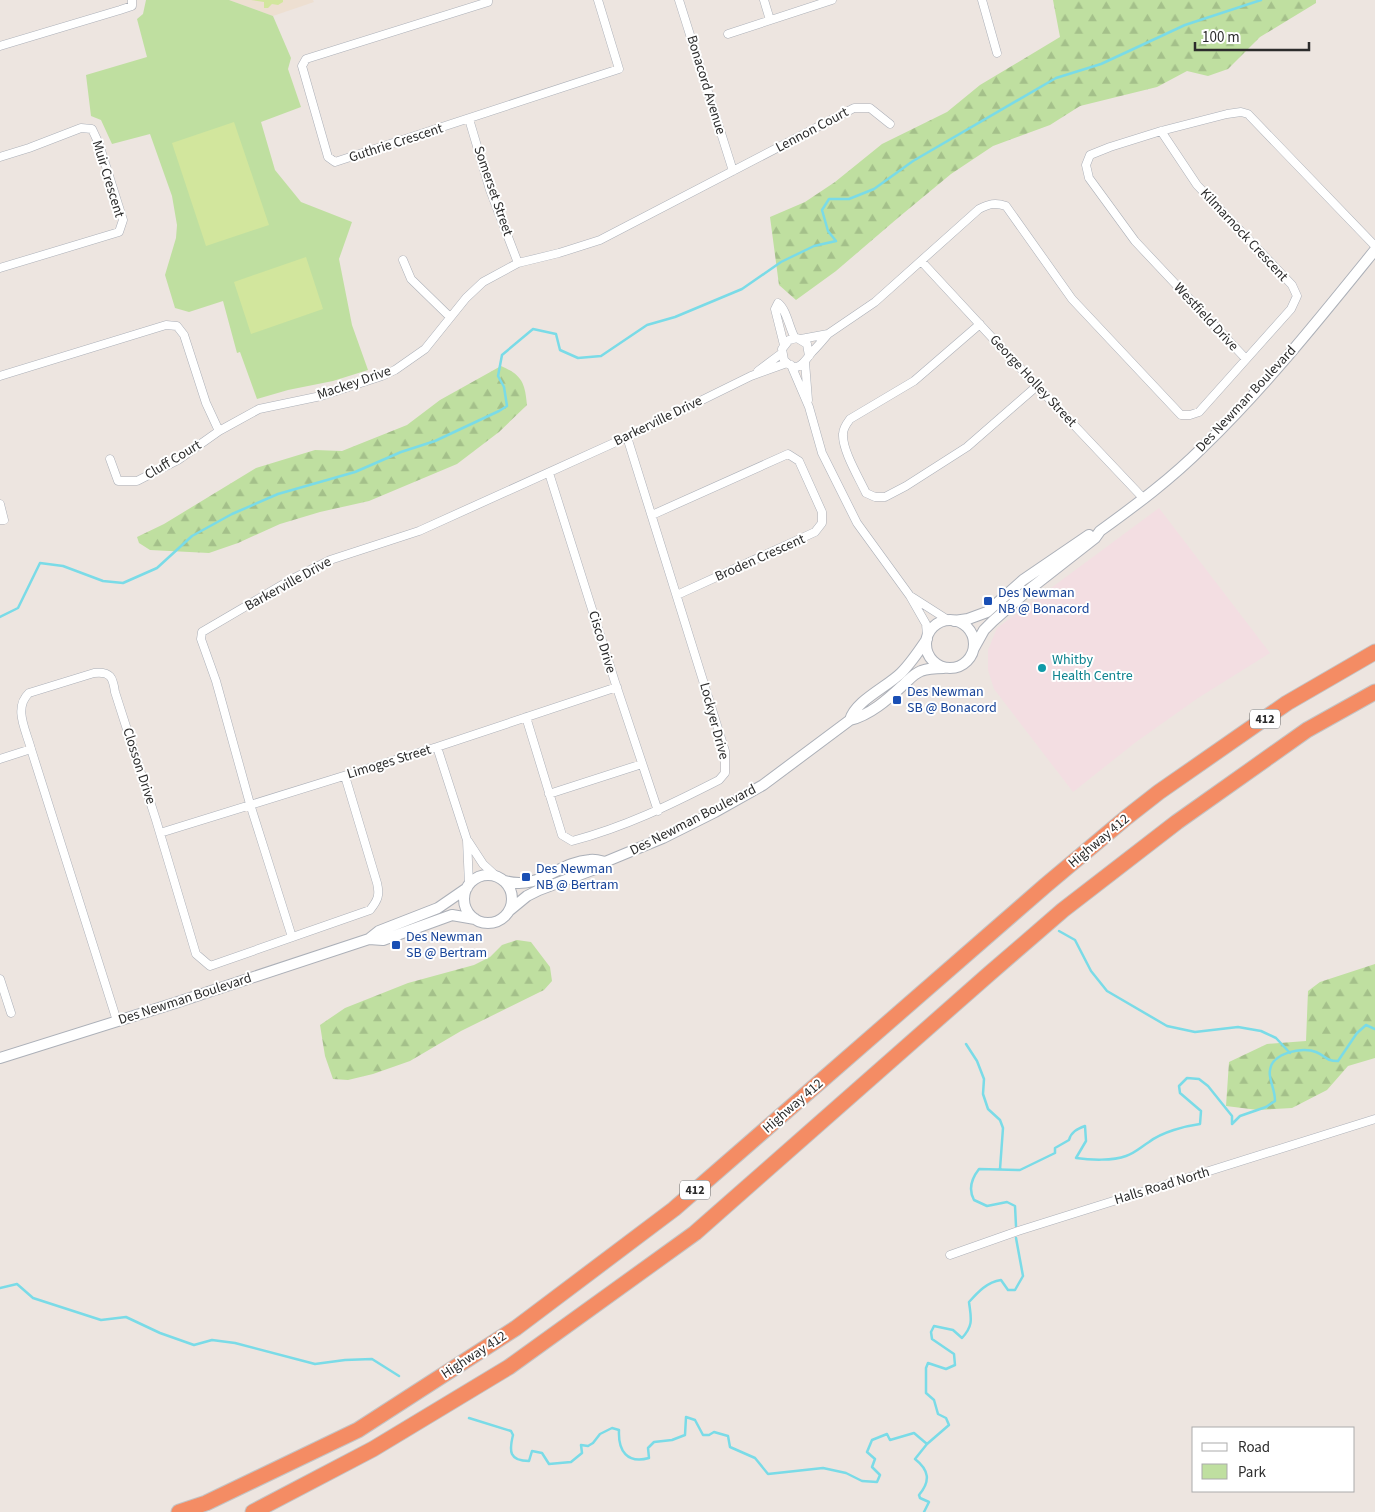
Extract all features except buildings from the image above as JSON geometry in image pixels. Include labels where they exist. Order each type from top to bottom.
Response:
[{"type":"highway","name":"Highway 412","points":[[179,1512],[206,1503],[358,1430],[516,1328],[674,1210],[1038,892],[1127,817],[1159,792],[1287,703],[1375,652]]},
{"type":"highway","name":"Highway 412","points":[[252,1512],[373,1449],[509,1368],[695,1233],[1063,910],[1176,822],[1307,730],[1375,692]]},
{"type":"street","points":[[0,46],[132,6],[132,0]]},
{"type":"street","name":"Guthrie Crescent","points":[[488,0],[488,2],[306,59],[302,66],[328,157],[335,162],[619,69],[598,0]]},
{"type":"street","name":"Bonacord Avenue","points":[[679,0],[733,171]]},
{"type":"street","points":[[764,0],[770,20]]},
{"type":"street","points":[[728,34],[832,0]]},
{"type":"street","points":[[982,0],[997,53]]},
{"type":"street","name":"Lennon Court","points":[[733,171],[854,108],[870,108],[890,124]]},
{"type":"street","name":"Westfield Drive","points":[[798,339],[828,334],[875,302],[922,262],[951,232],[979,209],[989,204],[998,203],[1006,206],[1072,299],[1181,415],[1199,412],[1246,359],[1135,241],[1089,178],[1086,165],[1090,155],[1110,147],[1161,131],[1227,114],[1241,112],[1248,114],[1375,248]]},
{"type":"street","name":"Somerset Street","points":[[470,119],[490,190],[518,263]]},
{"type":"street","name":"Muir Crescent","points":[[0,157],[81,128],[92,129],[99,144],[123,220],[119,232],[0,268]]},
{"type":"street","name":"Kilmarnock Crescent","points":[[1161,131],[1197,185],[1292,285],[1297,296],[1291,309],[1246,359]]},
{"type":"street","name":"Mackey Drive","points":[[219,431],[259,409],[321,396],[395,370],[425,349],[450,316],[483,282],[518,263],[566,252],[600,240],[733,171]]},
{"type":"street","name":"Des Newman Boulevard","points":[[974,648],[984,630],[1026,592],[1095,538],[1100,531],[1144,499],[1203,447],[1272,373],[1375,248]]},
{"type":"street","points":[[403,260],[411,279],[450,316]]},
{"type":"street","name":"George Holley Street","points":[[922,262],[1144,499]]},
{"type":"street","points":[[809,407],[807,344],[798,339],[789,328],[783,307],[778,303],[775,309],[783,349],[809,407],[822,454],[857,523],[910,596],[926,624],[927,652],[930,659],[936,665],[952,669],[967,662],[972,655],[974,640],[966,626],[951,620],[910,596]]},
{"type":"street","points":[[980,324],[914,381],[850,419],[845,426],[843,433],[846,448],[866,494],[875,497],[885,497],[914,481],[967,447],[1037,386]]},
{"type":"street","points":[[0,376],[166,325],[177,326],[184,335],[206,403],[219,431]]},
{"type":"street","points":[[789,364],[798,366],[807,359],[828,334]]},
{"type":"street","points":[[783,349],[790,340],[798,339]]},
{"type":"street","name":"Barkerville Drive","points":[[751,376],[783,349]]},
{"type":"street","name":"Barkerville Drive","points":[[292,937],[250,804],[216,681],[201,639],[202,632],[294,578],[330,560],[419,531],[627,437],[751,376],[789,364]]},
{"type":"street","name":"Cluff Court","points":[[110,459],[118,481],[137,481],[178,460],[219,431]]},
{"type":"street","name":"Lockyer Drive","points":[[526,718],[562,834],[572,841],[601,833],[658,811],[719,780],[725,773],[725,751],[627,437]]},
{"type":"street","name":"Broden Crescent","points":[[652,515],[788,454],[799,461],[822,512],[822,523],[815,532],[677,595]]},
{"type":"street","name":"Cisco Drive","points":[[549,473],[658,811]]},
{"type":"street","points":[[0,504],[4,520],[0,520]]},
{"type":"street","name":"Des Newman Boulevard","points":[[951,620],[968,619],[987,612],[1023,580],[1092,533],[1100,531]]},
{"type":"street","points":[[927,637],[931,629],[937,624],[951,620]]},
{"type":"street","name":"Des Newman Boulevard","points":[[850,720],[852,713],[859,706],[901,673],[917,654],[927,637]]},
{"type":"street","name":"Des Newman Boulevard","points":[[510,910],[533,893],[595,869],[605,862],[663,838],[715,812],[763,785],[850,720],[862,717],[868,713],[920,671],[930,668],[944,668]]},
{"type":"street","name":"Closson Drive","points":[[117,1021],[31,749],[20,709],[23,698],[29,692],[94,673],[101,672],[113,679],[115,692],[196,954],[210,966],[370,910],[378,900],[377,883],[345,776]]},
{"type":"street","name":"Limoges Street","points":[[160,833],[437,748],[617,687]]},
{"type":"street","points":[[437,748],[467,840],[483,864],[510,887],[512,902],[510,910],[498,921],[490,923],[475,919],[470,915],[465,905],[465,894],[468,886],[467,840]]},
{"type":"street","points":[[0,759],[31,749]]},
{"type":"street","points":[[549,794],[642,764]]},
{"type":"street","name":"Des Newman Boulevard","points":[[500,878],[512,883],[528,883],[572,864],[590,860],[605,862]]},
{"type":"street","points":[[468,886],[481,876],[500,878]]},
{"type":"street","name":"Des Newman Boulevard","points":[[0,1058],[369,939],[379,931],[438,908],[468,886]]},
{"type":"street","name":"Des Newman Boulevard","points":[[369,939],[383,940],[452,914],[475,919]]},
{"type":"street","points":[[0,978],[11,1013]]},
{"type":"street","name":"Halls Road North","points":[[950,1255],[1018,1231],[1375,1119]]},
{"type":"shaded area","points":[[229,0],[313,0],[314,2],[273,16]]},
{"type":"shaded area","points":[[1159,508],[1270,653],[1198,698],[1136,742],[1073,792],[994,689],[988,670],[988,650],[997,628]]},
{"type":"green space","points":[[146,0],[229,0],[273,16],[291,58],[288,69],[301,107],[261,122],[275,170],[301,202],[352,222],[339,259],[352,325],[368,370],[333,381],[288,390],[257,399],[240,352],[237,353],[223,301],[189,312],[175,308],[165,275],[176,238],[177,225],[172,196],[150,134],[112,144],[101,120],[91,116],[86,75],[147,57],[137,19],[143,14]]},
{"type":"green space","points":[[251,0],[283,0],[283,2],[264,8],[264,2]]},
{"type":"green space","points":[[1053,0],[1316,0],[1316,3],[1260,37],[1228,69],[1208,76],[1187,71],[1157,87],[1080,106],[1050,125],[993,146],[951,174],[836,271],[796,300],[779,285],[770,217],[805,202],[835,182],[882,144],[947,112],[980,85],[1060,37]]},
{"type":"green space","points":[[234,122],[269,225],[206,246],[172,143]]},
{"type":"green space","points":[[306,257],[323,309],[251,334],[234,282]]},
{"type":"green space","points":[[501,366],[518,376],[525,391],[527,405],[499,432],[457,464],[369,501],[320,512],[280,524],[238,543],[209,553],[150,550],[139,543],[137,537],[164,524],[256,468],[315,450],[342,451],[407,425],[440,400]]},
{"type":"green space","points":[[517,940],[531,942],[550,967],[552,981],[544,990],[461,1031],[410,1061],[373,1074],[348,1080],[333,1079],[325,1056],[320,1025],[345,1008],[408,983],[474,965],[490,957],[502,945]]},
{"type":"green space","points":[[1375,964],[1375,1058],[1348,1066],[1327,1090],[1292,1108],[1258,1110],[1226,1106],[1229,1062],[1267,1044],[1306,1041],[1308,991],[1320,982]]},
{"type":"waterway","points":[[0,617],[18,608],[40,563],[63,566],[103,581],[123,583],[157,568],[192,536],[232,514],[278,494],[355,472],[401,452],[435,441],[499,411],[507,406],[504,387],[498,376],[502,355],[533,329],[556,334],[560,350],[578,358],[601,356],[647,325],[675,317],[742,289],[781,262],[814,246],[836,241],[828,231],[822,210],[829,199],[849,199],[874,189],[913,161],[1056,78],[1101,64],[1185,25],[1261,0]]},
{"type":"waterway","points":[[1059,931],[1075,940],[1091,971],[1107,991],[1167,1026],[1195,1032],[1238,1027],[1261,1031],[1276,1038],[1290,1053]]},
{"type":"waterway","points":[[1016,1226],[1015,1206],[1007,1202],[987,1206],[974,1200],[971,1192],[972,1184],[974,1176],[979,1169],[1020,1170],[1055,1153],[1055,1148],[1069,1140],[1071,1135],[1079,1128],[1085,1126],[1086,1141],[1076,1158],[1101,1160],[1126,1156],[1160,1135],[1200,1124],[1201,1111],[1180,1093],[1179,1086],[1187,1078],[1199,1079],[1208,1086],[1232,1116],[1232,1124],[1240,1116],[1266,1107],[1275,1101],[1270,1070],[1272,1064],[1282,1055],[1289,1052],[1310,1050],[1328,1059],[1338,1061],[1357,1033],[1366,1025],[1375,1029]]},
{"type":"waterway","points":[[966,1044],[977,1061],[984,1079],[983,1094],[988,1109],[1000,1120],[1003,1128],[1000,1169]]},
{"type":"waterway","points":[[924,1512],[929,1502],[920,1498],[919,1495],[923,1490],[927,1476],[923,1467],[915,1459],[927,1444],[949,1425],[946,1418],[938,1414],[934,1400],[926,1393],[926,1368],[928,1363],[946,1369],[955,1365],[954,1354],[932,1339],[931,1332],[934,1326],[953,1330],[962,1338],[970,1325],[969,1302],[979,1291],[987,1285],[1001,1280],[1008,1290],[1015,1290],[1023,1276],[1016,1238]]},
{"type":"waterway","points":[[0,1288],[17,1284],[33,1298],[101,1320],[126,1317],[160,1333],[194,1345],[212,1340],[235,1343],[315,1364],[372,1359],[399,1376]]},
{"type":"waterway","points":[[469,1418],[511,1431],[513,1435],[511,1450],[514,1457],[522,1461],[529,1461],[532,1451],[542,1453],[549,1464],[571,1462],[582,1453],[581,1445],[588,1446],[600,1434],[612,1428],[619,1430],[620,1444],[625,1454],[635,1459],[649,1458],[648,1448],[654,1442],[672,1440],[685,1435],[686,1417],[695,1420],[703,1435],[709,1435],[714,1432],[728,1436],[730,1447],[755,1458],[768,1474],[823,1468],[846,1473],[862,1481],[877,1482],[880,1475],[872,1467],[875,1459],[867,1452],[872,1440],[887,1434],[890,1440],[914,1433],[927,1444]]},
{"type":"place","name":"Des Newman NB @ Bonacord","points":[[988,601]]},
{"type":"place","name":"Whitby Health Centre","points":[[1042,668]]},
{"type":"place","name":"Des Newman SB @ Bonacord","points":[[897,700]]},
{"type":"place","name":"Des Newman NB @ Bertram","points":[[526,877]]},
{"type":"place","name":"Des Newman SB @ Bertram","points":[[396,945]]}]
